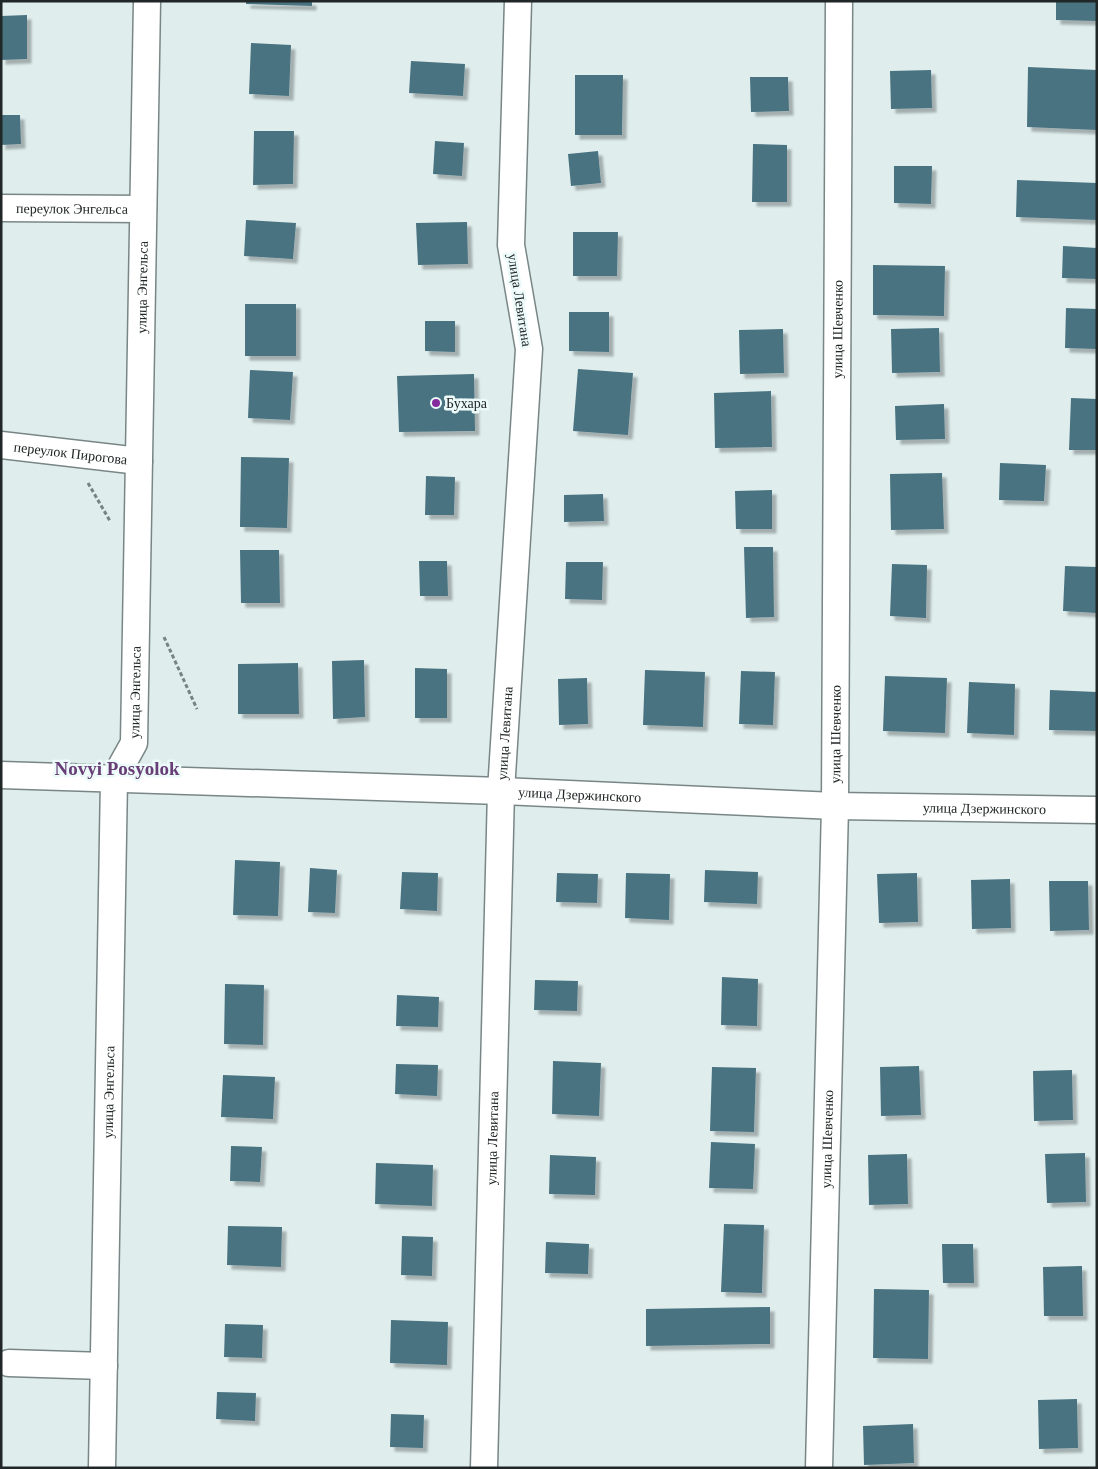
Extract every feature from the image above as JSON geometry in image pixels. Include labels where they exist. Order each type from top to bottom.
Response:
[{"type":"street","name":"улица Энгельса","points":[[102,1468],[114,779],[134,743],[147,1]]},
{"type":"street","name":"улица Левитана","points":[[484,1468],[501,791],[529,349],[511,245],[518,1]]},
{"type":"street","name":"улица Шевченко","points":[[819,1468],[835,806],[840,1]]},
{"type":"street","name":"переулок Энгельса","points":[[1,208],[143,209]]},
{"type":"street","name":"переулок Пирогова","points":[[1,445],[139,460]]},
{"type":"street","name":"улица Дзержинского","points":[[1,775],[501,791],[835,806],[1097,810]]},
{"type":"street","points":[[10,1363],[104,1366]]},
{"type":"building","points":[[246,1],[312,1],[312,6],[246,4]]},
{"type":"building","points":[[1056,1],[1097,1],[1097,21],[1056,20]]},
{"type":"building","points":[[27,15],[27,59],[1,60],[1,16]]},
{"type":"building","points":[[251,43],[291,45],[289,96],[249,94]]},
{"type":"building","points":[[411,61],[465,64],[463,96],[409,93]]},
{"type":"building","points":[[1028,67],[1097,70],[1097,130],[1027,127]]},
{"type":"building","points":[[931,70],[932,108],[891,109],[890,71]]},
{"type":"building","points":[[575,75],[623,75],[622,135],[575,135]]},
{"type":"building","points":[[750,77],[788,77],[789,111],[751,112]]},
{"type":"building","points":[[1,115],[20,115],[21,144],[1,145]]},
{"type":"building","points":[[254,131],[294,131],[293,184],[253,185]]},
{"type":"building","points":[[435,141],[464,143],[462,176],[433,174]]},
{"type":"building","points":[[753,144],[787,145],[787,202],[752,202]]},
{"type":"building","points":[[598,151],[601,183],[571,186],[568,154]]},
{"type":"building","points":[[894,166],[932,166],[931,204],[894,203]]},
{"type":"building","points":[[1017,180],[1097,183],[1097,220],[1016,217]]},
{"type":"building","points":[[246,220],[296,223],[293,259],[244,256]]},
{"type":"building","points":[[467,222],[468,264],[418,265],[416,223]]},
{"type":"building","points":[[573,232],[618,232],[617,276],[573,276]]},
{"type":"building","points":[[1063,246],[1097,248],[1097,279],[1062,278]]},
{"type":"building","points":[[873,265],[945,266],[944,316],[873,315]]},
{"type":"building","points":[[245,304],[296,304],[296,356],[245,356]]},
{"type":"building","points":[[1066,308],[1097,309],[1097,349],[1065,348]]},
{"type":"building","points":[[569,312],[609,312],[609,352],[569,351]]},
{"type":"building","points":[[425,321],[455,321],[455,352],[425,351]]},
{"type":"building","points":[[939,328],[940,372],[892,373],[891,329]]},
{"type":"building","points":[[783,329],[784,373],[740,374],[739,330]]},
{"type":"building","points":[[578,369],[633,373],[628,435],[573,431]]},
{"type":"building","points":[[250,370],[293,372],[290,420],[248,418]]},
{"type":"building","name":"Бухара","points":[[474,374],[475,431],[399,432],[397,376]]},
{"type":"building","points":[[771,391],[772,447],[715,448],[714,393]]},
{"type":"building","points":[[1071,398],[1097,399],[1097,450],[1069,450]]},
{"type":"building","points":[[944,404],[945,439],[896,440],[895,406]]},
{"type":"building","points":[[241,457],[289,458],[287,528],[240,527]]},
{"type":"building","points":[[1000,463],[1046,465],[1044,501],[999,500]]},
{"type":"building","points":[[942,473],[944,529],[891,530],[890,474]]},
{"type":"building","points":[[426,476],[455,477],[454,515],[425,515]]},
{"type":"building","points":[[772,490],[772,529],[736,529],[735,491]]},
{"type":"building","points":[[603,494],[604,521],[564,522],[564,495]]},
{"type":"building","points":[[744,547],[773,547],[774,617],[746,618]]},
{"type":"building","points":[[240,550],[279,550],[280,603],[241,603]]},
{"type":"building","points":[[419,561],[447,561],[448,596],[420,596]]},
{"type":"building","points":[[566,562],[603,562],[602,600],[565,599]]},
{"type":"building","points":[[892,564],[927,565],[926,618],[890,616]]},
{"type":"building","points":[[1065,566],[1097,567],[1097,613],[1063,611]]},
{"type":"building","points":[[364,660],[365,717],[333,719],[332,661]]},
{"type":"building","points":[[298,663],[299,714],[238,714],[238,664]]},
{"type":"building","points":[[415,668],[447,669],[447,718],[415,718]]},
{"type":"building","points":[[645,670],[705,672],[703,727],[643,725]]},
{"type":"building","points":[[741,671],[775,672],[773,725],[739,724]]},
{"type":"building","points":[[885,676],[947,678],[945,733],[883,731]]},
{"type":"building","points":[[587,678],[588,724],[559,725],[558,679]]},
{"type":"building","points":[[969,682],[1015,684],[1014,735],[967,733]]},
{"type":"building","points":[[1050,690],[1097,692],[1097,731],[1049,730]]},
{"type":"building","points":[[235,860],[280,862],[278,916],[233,915]]},
{"type":"building","points":[[310,868],[337,870],[335,913],[308,912]]},
{"type":"building","points":[[705,870],[758,872],[757,904],[704,902]]},
{"type":"building","points":[[402,872],[438,873],[437,911],[400,909]]},
{"type":"building","points":[[557,873],[598,874],[597,903],[556,902]]},
{"type":"building","points":[[626,873],[670,874],[669,920],[625,918]]},
{"type":"building","points":[[917,873],[918,922],[879,923],[877,874]]},
{"type":"building","points":[[1010,879],[1011,928],[972,929],[971,880]]},
{"type":"building","points":[[1049,881],[1088,881],[1089,930],[1050,931]]},
{"type":"building","points":[[722,977],[758,979],[757,1026],[721,1025]]},
{"type":"building","points":[[535,980],[578,981],[577,1011],[534,1010]]},
{"type":"building","points":[[225,984],[264,985],[263,1045],[224,1044]]},
{"type":"building","points":[[397,995],[439,997],[438,1027],[396,1026]]},
{"type":"building","points":[[553,1061],[601,1063],[599,1116],[552,1114]]},
{"type":"building","points":[[396,1064],[438,1065],[437,1096],[395,1094]]},
{"type":"building","points":[[919,1066],[921,1115],[881,1116],[880,1067]]},
{"type":"building","points":[[712,1067],[756,1068],[754,1132],[710,1131]]},
{"type":"building","points":[[1072,1070],[1073,1120],[1034,1121],[1033,1071]]},
{"type":"building","points":[[223,1075],[275,1077],[273,1119],[221,1117]]},
{"type":"building","points":[[711,1142],[755,1144],[753,1189],[709,1188]]},
{"type":"building","points":[[231,1146],[262,1147],[260,1182],[230,1181]]},
{"type":"building","points":[[1085,1153],[1086,1202],[1047,1203],[1045,1154]]},
{"type":"building","points":[[907,1154],[908,1204],[869,1205],[868,1155]]},
{"type":"building","points":[[550,1155],[596,1157],[595,1195],[549,1194]]},
{"type":"building","points":[[376,1163],[433,1165],[432,1206],[375,1204]]},
{"type":"building","points":[[724,1224],[764,1225],[762,1293],[721,1292]]},
{"type":"building","points":[[228,1226],[282,1227],[281,1267],[227,1265]]},
{"type":"building","points":[[402,1236],[433,1237],[432,1276],[401,1275]]},
{"type":"building","points":[[546,1242],[589,1244],[588,1274],[545,1273]]},
{"type":"building","points":[[942,1244],[973,1244],[974,1283],[943,1283]]},
{"type":"building","points":[[1082,1266],[1083,1316],[1044,1316],[1043,1267]]},
{"type":"building","points":[[874,1289],[929,1290],[928,1359],[873,1358]]},
{"type":"building","points":[[770,1307],[770,1344],[646,1346],[646,1309]]},
{"type":"building","points":[[391,1320],[448,1322],[447,1365],[390,1363]]},
{"type":"building","points":[[225,1324],[263,1325],[262,1358],[224,1357]]},
{"type":"building","points":[[217,1392],[256,1393],[255,1421],[216,1419]]},
{"type":"building","points":[[1077,1399],[1078,1448],[1039,1449],[1038,1400]]},
{"type":"building","points":[[391,1414],[424,1415],[423,1448],[390,1447]]},
{"type":"building","points":[[913,1424],[914,1463],[864,1465],[863,1426]]},
{"type":"place","name":"Бухара","points":[[436,403]]},
{"type":"district","name":"Novyi Posyolok","points":[[117,768]]}]
